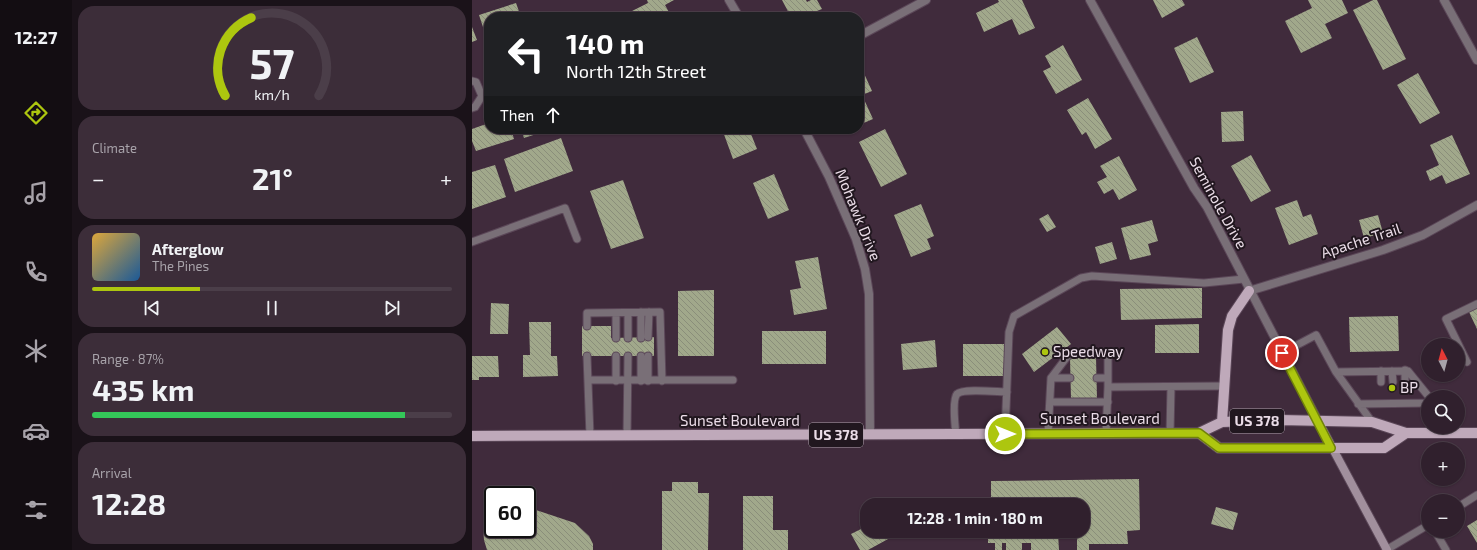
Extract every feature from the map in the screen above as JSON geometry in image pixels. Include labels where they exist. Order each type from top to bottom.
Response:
[{"type":"main road","points":[[1222,422],[1228,330],[1232,316],[1249,290]]},
{"type":"main road","name":"Sunset Boulevard","points":[[472,436],[1170,434],[1199,433],[1222,422],[1280,420],[1372,422],[1406,433],[1421,432]]},
{"type":"main road","points":[[1318,421],[1386,550]]},
{"type":"main road","name":"Sunset Boulevard","points":[[1465,431],[1477,432]]},
{"type":"main road","name":"US 378","points":[[1199,433],[1219,448],[1384,448],[1406,433]]},
{"type":"street","points":[[729,0],[736,12]]},
{"type":"street","points":[[864,33],[926,0]]},
{"type":"street","name":"Seminole Drive","points":[[1090,0],[1194,188],[1207,207],[1318,421]]},
{"type":"street","points":[[1444,0],[1477,60]]},
{"type":"street","name":"Mohawk Drive","points":[[807,134],[830,177],[856,239],[865,269],[869,294],[870,435]]},
{"type":"street","name":"Apache Trail","points":[[1249,290],[1383,250],[1416,237],[1477,205]]},
{"type":"lane","points":[[472,81],[476,82],[482,96],[475,107],[472,108]]},
{"type":"lane","points":[[472,242],[565,208],[577,239]]},
{"type":"lane","points":[[1005,434],[1009,332],[1014,316],[1081,278],[1092,276],[1204,283],[1244,279]]},
{"type":"lane","points":[[1467,362],[1446,319],[1477,304]]},
{"type":"lane","points":[[616,312],[616,338]]},
{"type":"lane","points":[[645,312],[645,338]]},
{"type":"lane","points":[[587,326],[587,313],[660,312],[662,381]]},
{"type":"lane","points":[[628,313],[628,338]]},
{"type":"lane","points":[[1282,353],[1316,335],[1336,372],[1372,422]]},
{"type":"lane","points":[[1048,434],[1051,378],[1070,353],[1108,354],[1106,434]]},
{"type":"lane","points":[[587,356],[590,436]]},
{"type":"lane","points":[[616,356],[616,380]]},
{"type":"lane","points":[[627,436],[628,356]]},
{"type":"lane","points":[[644,381],[645,356]]},
{"type":"lane","points":[[1405,370],[1405,383]]},
{"type":"lane","points":[[1336,372],[1408,370],[1424,390]]},
{"type":"lane","points":[[1381,371],[1381,382]]},
{"type":"lane","points":[[1392,371],[1392,382]]},
{"type":"lane","points":[[1051,378],[1070,378]]},
{"type":"lane","points":[[1097,378],[1108,378]]},
{"type":"lane","points":[[588,380],[733,380]]},
{"type":"lane","points":[[1108,388],[1224,386]]},
{"type":"lane","points":[[1170,434],[1171,387]]},
{"type":"lane","points":[[956,435],[954,412],[956,396],[959,393],[967,391],[1007,392]]},
{"type":"lane","points":[[1358,404],[1393,401],[1421,402]]},
{"type":"lane","points":[[1050,402],[1108,402]]},
{"type":"lane","points":[[1465,503],[1477,495]]},
{"type":"lane","points":[[1386,550],[1421,529]]},
{"type":"lane","points":[[1439,538],[1446,550]]},
{"type":"building","points":[[647,0],[674,0],[665,5],[669,12],[630,12],[648,3]]},
{"type":"building","points":[[782,0],[806,0],[807,2],[817,0],[822,9],[814,12],[788,12]]},
{"type":"building","points":[[998,0],[1022,0],[1035,28],[1019,35],[1012,19],[984,32],[976,13],[999,2]]},
{"type":"building","points":[[1153,0],[1182,0],[1185,5],[1162,18]]},
{"type":"building","points":[[1308,0],[1342,0],[1348,13],[1325,24],[1332,38],[1301,53],[1285,21],[1312,8]]},
{"type":"building","points":[[1373,0],[1377,0],[1406,59],[1383,70],[1353,10]]},
{"type":"building","points":[[516,3],[519,12],[488,12]]},
{"type":"building","points":[[484,13],[484,30],[479,15]]},
{"type":"building","points":[[472,27],[477,40],[472,42]]},
{"type":"building","points":[[1197,37],[1214,72],[1190,83],[1174,48]]},
{"type":"building","points":[[1063,45],[1082,80],[1056,94],[1043,71],[1051,67],[1045,56]]},
{"type":"building","points":[[864,73],[872,91],[864,94]]},
{"type":"building","points":[[1418,73],[1440,113],[1420,124],[1397,85]]},
{"type":"building","points":[[1088,98],[1112,139],[1095,149],[1086,132],[1082,135],[1067,110]]},
{"type":"building","points":[[864,99],[873,119],[864,123]]},
{"type":"building","points":[[1243,111],[1244,141],[1222,142],[1221,112]]},
{"type":"building","points":[[484,125],[484,134],[512,134],[514,139],[476,151],[472,141],[472,129]]},
{"type":"building","points":[[885,129],[907,174],[881,187],[859,142]]},
{"type":"building","points":[[523,134],[536,134],[524,138]]},
{"type":"building","points":[[724,134],[751,134],[757,149],[733,159]]},
{"type":"building","points":[[1452,135],[1470,174],[1446,184],[1442,175],[1430,181],[1426,171],[1439,165],[1430,145]]},
{"type":"building","points":[[561,138],[573,171],[515,192],[504,159]]},
{"type":"building","points":[[1251,155],[1271,191],[1251,202],[1231,166]]},
{"type":"building","points":[[1119,156],[1137,190],[1119,200],[1113,189],[1104,194],[1097,182],[1107,177],[1100,166]]},
{"type":"building","points":[[495,165],[506,197],[472,209],[472,172]]},
{"type":"building","points":[[774,174],[789,210],[768,219],[753,183]]},
{"type":"building","points":[[623,180],[644,238],[611,249],[590,191]]},
{"type":"building","points":[[1297,200],[1303,217],[1311,214],[1318,234],[1289,245],[1275,208]]},
{"type":"building","points":[[921,204],[934,236],[927,239],[931,249],[911,257],[894,215]]},
{"type":"building","points":[[1048,214],[1056,227],[1047,232],[1039,219]]},
{"type":"building","points":[[1378,215],[1383,233],[1364,238],[1359,220]]},
{"type":"building","points":[[1152,220],[1158,241],[1148,244],[1151,255],[1130,260],[1121,228]]},
{"type":"building","points":[[1112,242],[1117,259],[1100,264],[1095,247]]},
{"type":"building","points":[[818,257],[827,309],[794,315],[790,290],[801,288],[795,261]]},
{"type":"building","points":[[1202,288],[1202,318],[1121,320],[1120,289]]},
{"type":"building","points":[[714,290],[714,356],[678,356],[678,291]]},
{"type":"building","points":[[491,303],[509,304],[508,334],[490,334]]},
{"type":"building","points":[[1477,308],[1477,329],[1469,312]]},
{"type":"building","points":[[1398,316],[1399,351],[1350,352],[1349,317]]},
{"type":"building","points":[[529,322],[551,322],[551,356],[557,356],[558,376],[523,377],[523,355],[530,355]]},
{"type":"building","points":[[1199,324],[1199,353],[1155,353],[1155,325]]},
{"type":"building","points":[[582,326],[611,326],[611,338],[654,337],[654,356],[582,356]]},
{"type":"building","points":[[1057,327],[1071,344],[1034,372],[1022,354]]},
{"type":"building","points":[[762,331],[826,331],[826,364],[762,364]]},
{"type":"building","points":[[935,340],[937,367],[903,370],[901,344]]},
{"type":"building","points":[[963,344],[1005,344],[1005,376],[963,376]]},
{"type":"building","points":[[472,356],[498,356],[499,377],[479,377],[479,380],[472,380]]},
{"type":"building","points":[[1096,357],[1097,399],[1071,399],[1070,358]]},
{"type":"building","points":[[1139,479],[1140,530],[1127,531],[1128,544],[1089,544],[1089,550],[1077,550],[1077,538],[1090,538],[1090,498],[991,498],[991,481]]},
{"type":"building","points":[[672,482],[698,482],[698,493],[709,493],[708,550],[662,550],[662,491],[672,491]]},
{"type":"building","points":[[743,496],[773,496],[773,530],[788,530],[788,550],[743,550]]},
{"type":"building","points":[[1216,507],[1238,513],[1233,530],[1211,524]]},
{"type":"building","points":[[536,510],[575,523],[589,536],[593,544],[593,550],[487,550],[484,540],[483,528],[484,526],[484,538],[536,538]]},
{"type":"building","points":[[1477,520],[1477,543],[1467,526]]},
{"type":"building","points":[[860,530],[860,538],[890,538],[868,550],[860,550],[851,534]]},
{"type":"building","points":[[988,538],[1058,538],[1059,550],[1031,550],[1031,543],[1022,543],[1022,550],[1006,550],[1006,543],[1002,543],[1002,550],[995,550],[995,543],[988,543]]},
{"type":"place","name":"Speedway","points":[[1045,352]]},
{"type":"place","name":"BP","points":[[1392,388]]},
{"type":"route","points":[[1005,434],[1199,433],[1219,448],[1331,448],[1282,353]]}]
